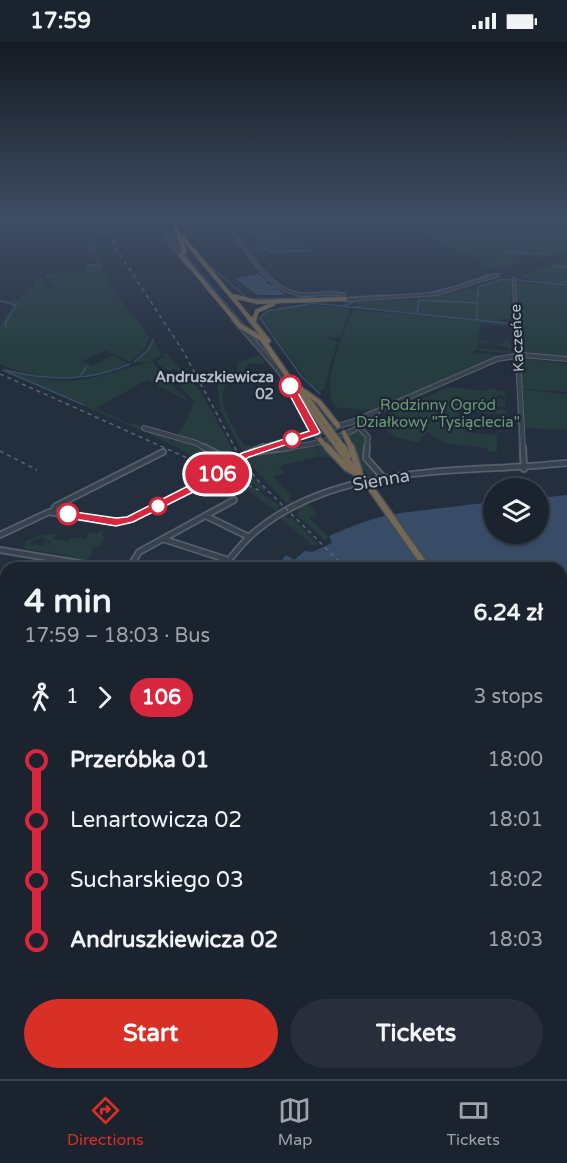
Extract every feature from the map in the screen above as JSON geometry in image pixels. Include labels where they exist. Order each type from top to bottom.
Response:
[{"type":"highway","points":[[191,266],[240,326],[262,339],[300,390],[319,402],[338,426]]},
{"type":"highway","points":[[207,266],[253,322],[423,562]]},
{"type":"highway","points":[[230,294],[253,302],[345,300]]},
{"type":"highway","points":[[253,322],[257,311],[271,304],[345,300]]},
{"type":"highway","points":[[298,400],[300,390]]},
{"type":"highway","points":[[344,433],[358,462],[359,474]]},
{"type":"highway","points":[[320,440],[347,468],[359,474]]},
{"type":"highway","points":[[382,507],[418,562]]},
{"type":"street","points":[[259,266],[285,290],[301,295],[340,293],[345,300],[429,295],[498,275]]},
{"type":"street","name":"Kaczeńce","points":[[514,279],[524,469]]},
{"type":"street","points":[[240,326],[279,370],[320,440]]},
{"type":"street","points":[[0,535],[39,515],[52,512],[116,522],[129,520],[204,483],[245,455],[367,416],[494,360],[518,355],[567,359]]},
{"type":"street","points":[[276,446],[320,440],[344,433],[372,420],[377,412]]},
{"type":"street","points":[[367,416],[372,420]]},
{"type":"street","points":[[338,426],[344,433]]},
{"type":"street","points":[[359,427],[368,437],[366,458],[383,477]]},
{"type":"street","points":[[144,428],[198,444],[232,462]]},
{"type":"street","points":[[52,512],[57,506],[163,452]]},
{"type":"street","name":"Sienna","points":[[228,560],[249,537],[278,516],[309,499],[357,483],[383,477],[447,470],[485,472],[567,463]]},
{"type":"street","points":[[133,562],[139,552],[234,500]]},
{"type":"street","points":[[206,516],[249,537]]},
{"type":"street","points":[[163,539],[228,560]]},
{"type":"street","points":[[3,551],[69,562]]},
{"type":"green space","points":[[86,266],[101,266],[118,296],[149,337],[145,348],[130,362],[106,350],[83,361],[93,366],[112,355],[128,363],[112,370],[81,377],[48,377],[0,364],[0,325],[13,306],[0,300],[18,299],[34,284],[34,278],[38,277],[44,280],[45,289],[52,288],[44,274],[85,271]]},
{"type":"green space","points":[[482,266],[497,266],[496,269],[485,269]]},
{"type":"green space","points":[[547,266],[567,266],[567,282],[558,283],[567,284],[567,358],[520,354],[531,353],[521,350],[517,283],[540,285],[521,275]]},
{"type":"green space","points":[[505,279],[511,282],[511,319],[501,318],[501,321],[354,307],[356,302],[417,299],[467,289],[478,291],[481,287]]},
{"type":"green space","points":[[311,305],[350,309],[341,337],[323,337],[337,342],[324,389],[319,391],[310,384],[262,319],[267,311]]},
{"type":"green space","points":[[353,310],[509,323],[508,326],[481,323],[477,339],[484,341],[486,338],[486,341],[493,345],[478,343],[477,348],[507,351],[510,349],[512,354],[475,350],[474,353],[498,355],[373,410],[338,408],[332,399],[331,375],[334,360]]},
{"type":"green space","points":[[486,338],[509,340],[511,348],[495,345],[504,343],[504,340]]},
{"type":"green space","points":[[153,340],[162,355],[152,361],[168,382],[190,402],[147,380],[96,408],[129,424],[132,423],[172,437],[170,441],[172,442],[175,439],[198,445],[227,461],[218,468],[152,435],[0,370],[63,381],[86,379],[151,362],[132,363],[145,353]]},
{"type":"green space","points":[[163,353],[166,353],[200,391],[229,442],[233,455],[237,455],[229,460],[202,444],[177,435],[188,418],[194,401],[177,383],[178,376],[181,375],[176,369],[169,371],[159,365],[157,361],[164,356]]},
{"type":"green space","points":[[260,355],[265,361],[264,365],[249,363],[238,379],[240,381],[229,380],[224,388],[223,405],[230,422],[245,446],[269,443],[243,452],[221,412],[216,377],[236,374],[239,362]]},
{"type":"green space","points":[[528,357],[567,361],[525,358],[567,364],[567,392],[523,389],[520,359]]},
{"type":"green space","name":"Rodzinny Ogród Działkowy \"Tysiąclecia\"","points":[[448,387],[487,391],[488,388],[505,392],[505,396],[497,395],[497,398],[505,400],[505,407],[497,406],[497,409],[506,410],[507,415],[458,411],[459,420],[465,423],[465,432],[497,435],[497,452],[488,451],[487,448],[444,443],[427,432],[418,443],[395,437],[382,427],[389,424],[381,418]]},
{"type":"green space","name":"Rodzinny Ogród Działkowy \"Tysiąclecia\"","points":[[523,390],[567,394],[567,430],[525,428]]},
{"type":"green space","points":[[356,429],[361,430],[366,437],[365,459],[377,472],[367,476],[347,435]]},
{"type":"green space","points":[[314,444],[320,454],[317,445],[321,444],[333,456],[325,458],[320,456],[279,466],[284,473],[273,477],[292,496],[288,498],[295,503],[289,507],[290,502],[286,503],[248,461],[250,459],[245,457]]},
{"type":"green space","points":[[240,460],[239,465],[243,465],[267,492],[230,473],[231,471],[225,471]]},
{"type":"green space","points":[[223,473],[225,477],[228,475],[255,489],[280,506],[277,509],[283,510],[278,513],[244,487],[219,476]]},
{"type":"green space","points":[[307,503],[317,514],[309,518],[329,538],[324,540],[296,514],[300,511],[293,510]]},
{"type":"green space","points":[[287,513],[286,518],[291,517],[318,544],[313,546],[279,517]]},
{"type":"green space","points":[[103,531],[102,536],[106,537],[99,547],[94,547],[86,562],[65,559],[65,555],[24,549],[26,541],[43,534],[40,539],[35,539],[29,544],[44,546],[46,543],[43,541],[47,541],[52,548],[49,540],[42,539],[45,534],[58,534],[53,539],[68,541],[70,537],[86,539],[88,532],[96,534]]},
{"type":"water","points":[[259,274],[267,281],[266,284],[273,285],[286,295],[257,295],[235,278]]},
{"type":"water","points":[[567,495],[567,562],[280,562],[286,555],[294,560],[305,551],[312,552],[330,544],[332,542],[329,536],[365,522],[400,513],[483,503],[483,544],[549,544],[549,497]]},
{"type":"waterway","points":[[210,266],[246,297]]},
{"type":"waterway","points":[[559,266],[567,267]]},
{"type":"waterway","points":[[197,270],[221,298]]},
{"type":"waterway","points":[[462,284],[490,274]]},
{"type":"waterway","points":[[477,319],[478,287],[503,279],[512,280]]},
{"type":"waterway","points":[[516,280],[567,285]]},
{"type":"waterway","points":[[559,283],[567,282]]},
{"type":"waterway","points":[[428,293],[456,286]]},
{"type":"waterway","points":[[349,297],[387,295]]},
{"type":"waterway","points":[[254,299],[340,297]]},
{"type":"waterway","points":[[222,299],[244,325]]},
{"type":"waterway","points":[[417,313],[419,300],[477,303]]},
{"type":"waterway","points":[[0,301],[16,305],[5,324],[6,328]]},
{"type":"waterway","points":[[343,306],[354,302]]},
{"type":"waterway","points":[[311,303],[343,306]]},
{"type":"waterway","points":[[310,304],[267,311],[260,318],[302,377],[320,394]]},
{"type":"waterway","points":[[343,306],[507,323]]},
{"type":"waterway","points":[[512,323],[516,353]]},
{"type":"waterway","points":[[253,336],[260,345]]},
{"type":"waterway","points":[[135,361],[147,351],[153,340]]},
{"type":"waterway","points":[[516,359],[513,362],[517,374],[520,465]]},
{"type":"waterway","points":[[5,370],[21,374],[68,378],[99,374],[130,364]]},
{"type":"waterway","points":[[81,375],[87,366]]},
{"type":"waterway","points":[[3,370],[84,405]]},
{"type":"railway","points":[[128,266],[183,351],[242,461],[261,484],[340,562]]},
{"type":"railway","points":[[0,374],[263,492]]},
{"type":"railway","points":[[0,451],[37,470]]},
{"type":"bus line","name":"106","points":[[68,514],[116,522],[129,520],[204,483],[245,455],[315,432],[290,386]]},
{"type":"place","name":"Andruszkiewicza 02","points":[[290,386]]}]
